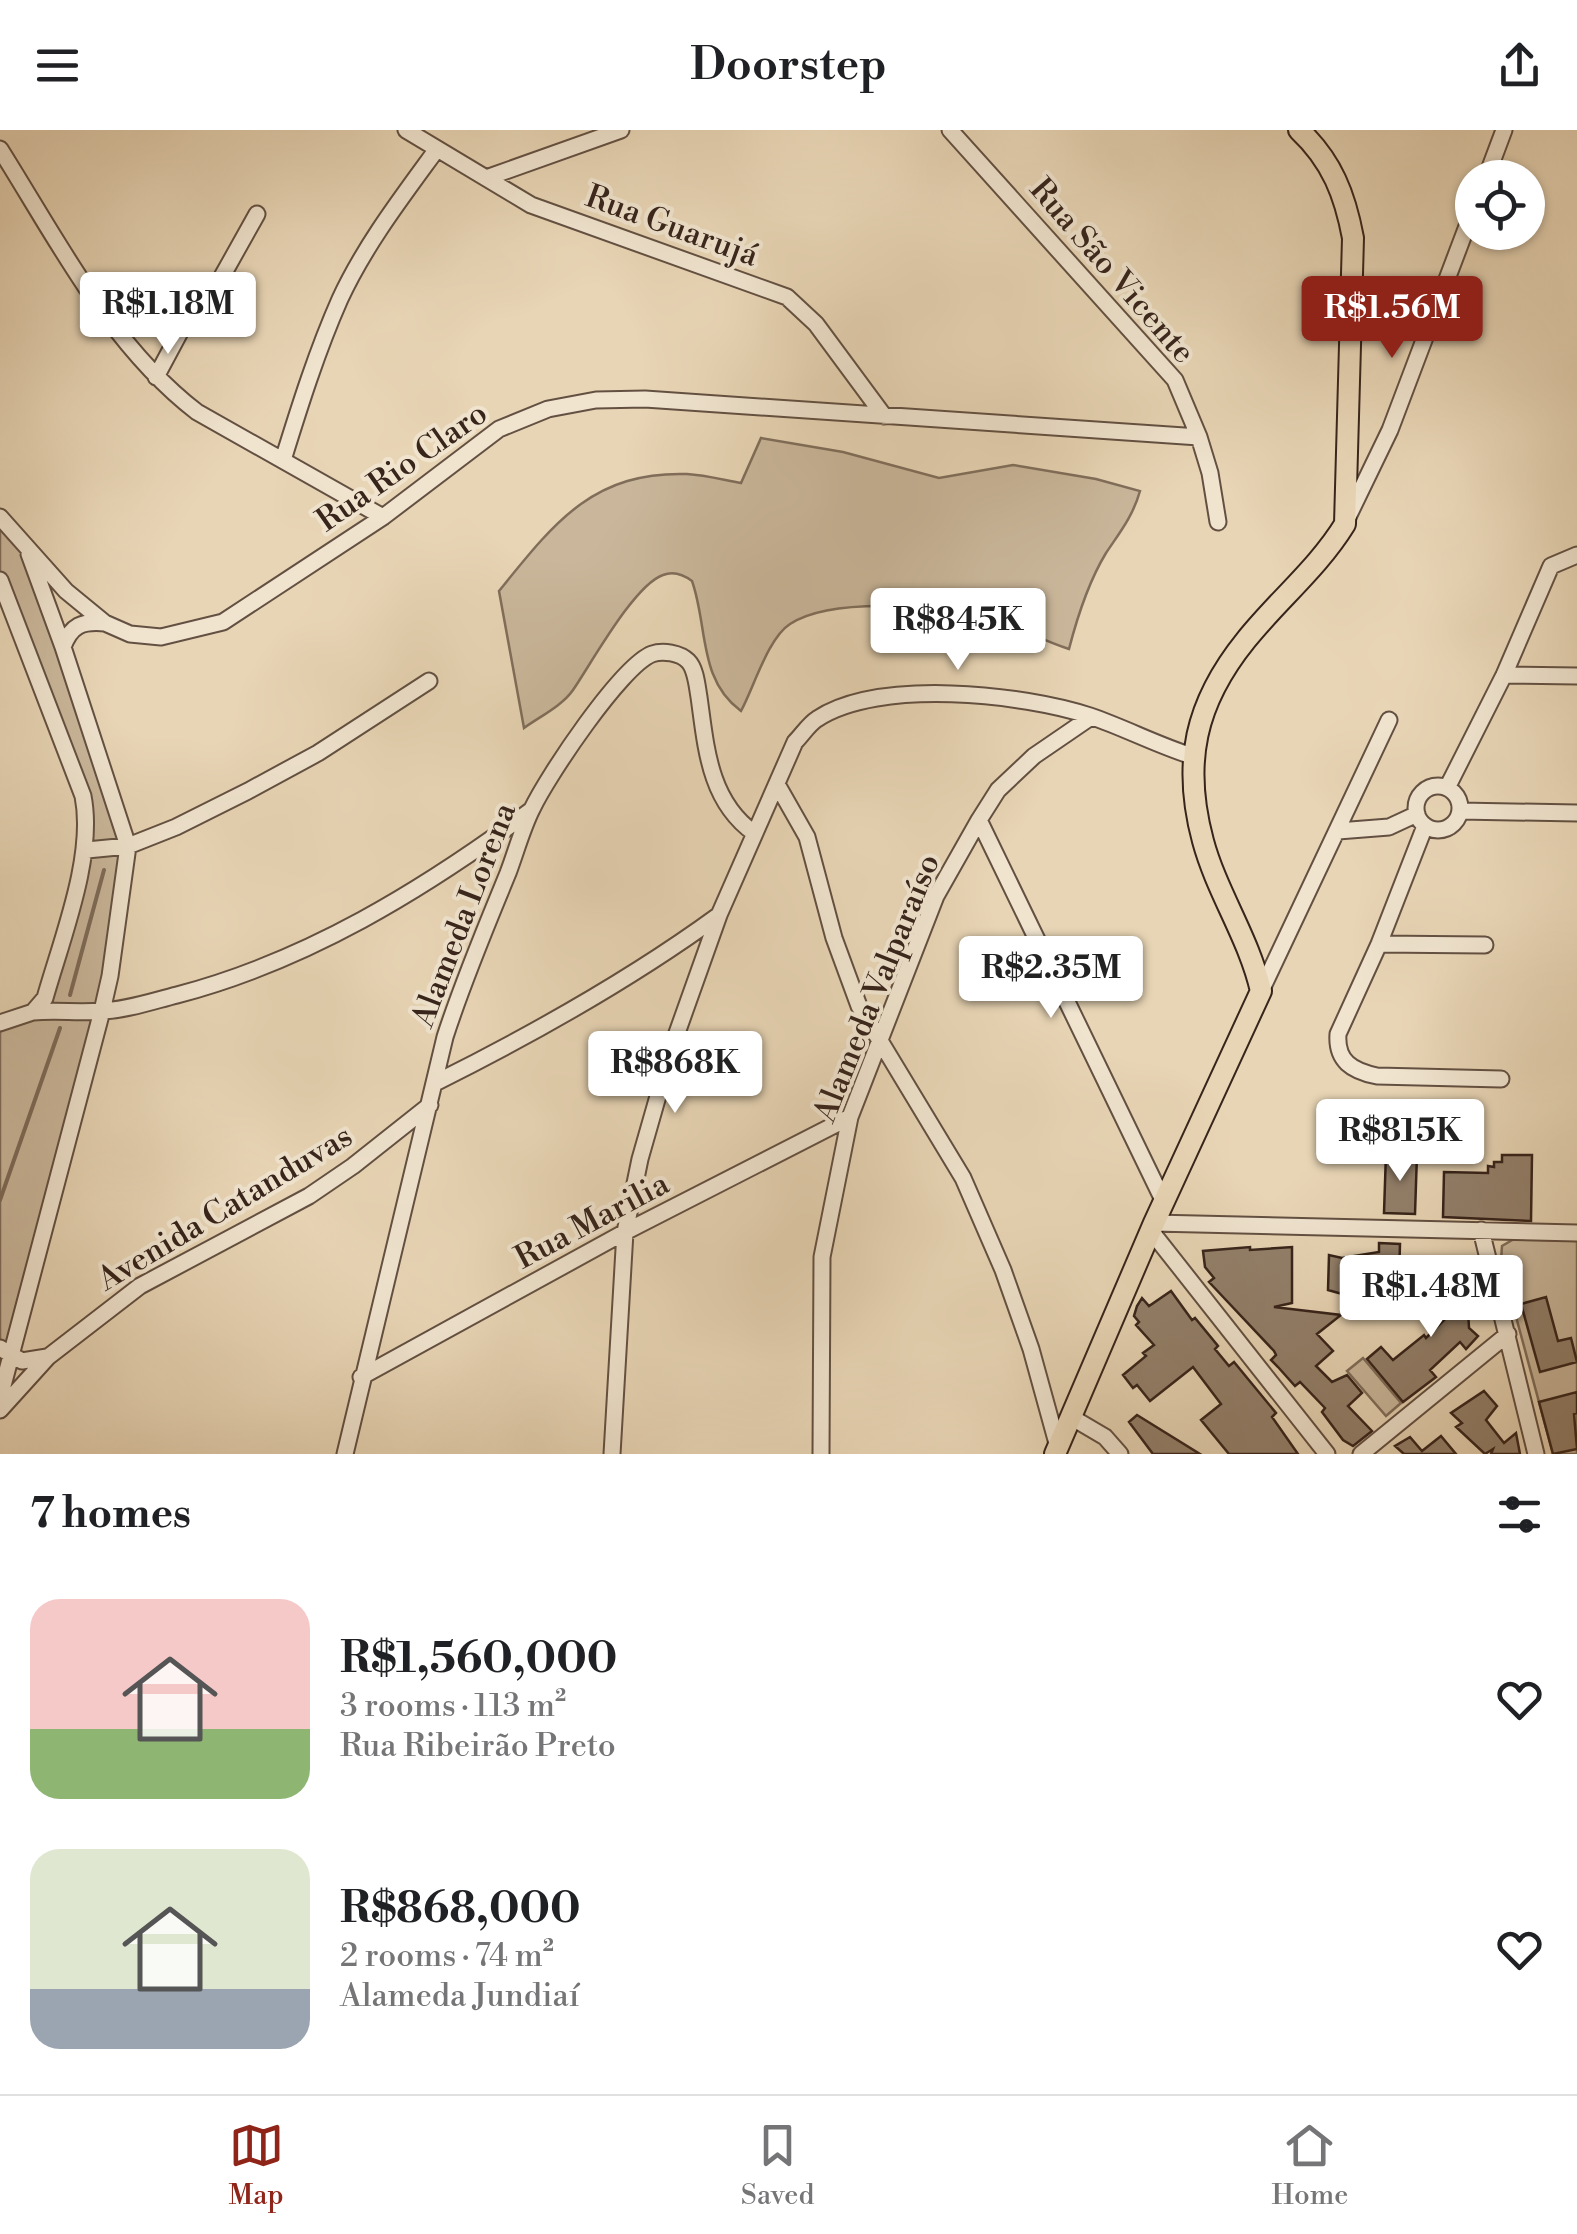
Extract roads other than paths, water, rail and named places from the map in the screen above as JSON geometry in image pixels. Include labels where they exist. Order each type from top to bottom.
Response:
[{"type":"main road","points":[[1056,1451],[1261,991],[1255,965],[1217,888],[1202,839],[1193,797],[1192,756],[1200,721],[1218,680],[1245,640],[1328,552],[1345,524],[1353,238],[1336,177],[1316,146],[1299,130]]},
{"type":"street","name":"Rua Guarujá","points":[[406,130],[531,205],[786,297],[816,324],[884,416]]},
{"type":"street","points":[[486,178],[621,130]]},
{"type":"street","name":"Rua São Vicente","points":[[950,130],[1175,380],[1200,437],[1218,522]]},
{"type":"street","points":[[1493,160],[1504,130]]},
{"type":"street","points":[[0,149],[119,334],[156,376],[197,412],[382,517]]},
{"type":"street","points":[[283,460],[318,352],[341,297],[384,223],[436,149]]},
{"type":"street","points":[[156,376],[188,319],[210,298],[257,214]]},
{"type":"street","points":[[1345,524],[1390,430],[1458,250]]},
{"type":"street","name":"Rua Rio Claro","points":[[0,517],[66,591],[105,622],[130,634],[161,638],[223,622],[382,517],[499,429],[548,409],[596,400],[645,398],[1200,437]]},
{"type":"street","points":[[0,1397],[5,1351],[102,1012],[128,846],[26,546]]},
{"type":"street","points":[[1447,788],[1504,676],[1551,566],[1577,555]]},
{"type":"street","points":[[0,580],[83,796],[88,821],[86,850],[45,998],[34,1012]]},
{"type":"street","points":[[63,647],[68,633],[77,625],[105,622]]},
{"type":"street","name":"Alameda Lorena","points":[[344,1454],[446,1036],[464,980],[531,810],[587,722],[635,666],[653,654],[676,654],[690,662],[708,759],[720,796],[737,821],[754,832]]},
{"type":"street","points":[[1504,676],[1577,676]]},
{"type":"street","points":[[86,850],[128,846],[248,792],[318,753],[429,681]]},
{"type":"street","points":[[612,1454],[625,1232],[640,1160],[666,1066],[719,915],[796,742],[817,719],[859,702],[919,692],[1046,704],[1192,756]]},
{"type":"street","name":"Alameda Valparaíso","points":[[821,1454],[822,1257],[850,1118],[936,896],[979,820],[998,790],[1034,756],[1091,717]]},
{"type":"street","points":[[1261,991],[1389,720]]},
{"type":"street","points":[[778,786],[806,837],[834,938],[859,1006],[963,1178],[1003,1270],[1031,1349],[1056,1451]]},
{"type":"street","points":[[1338,831],[1421,820],[1446,828],[1460,812],[1457,797],[1447,788],[1426,790],[1418,800],[1421,820],[1379,944],[1338,1034],[1337,1048],[1344,1062],[1358,1072],[1377,1076],[1501,1079]]},
{"type":"street","points":[[0,1023],[34,1012],[102,1012],[212,986],[356,924],[470,856],[531,810]]},
{"type":"street","points":[[1460,812],[1577,813]]},
{"type":"street","points":[[979,820],[1164,1202]]},
{"type":"street","points":[[436,1082],[522,1040],[599,995],[719,915]]},
{"type":"street","points":[[1379,944],[1485,946]]},
{"type":"street","name":"Avenida Catanduvas","points":[[0,1410],[48,1357],[140,1286],[309,1196],[430,1105]]},
{"type":"street","name":"Rua Marilia","points":[[361,1377],[625,1232],[850,1118]]},
{"type":"street","points":[[1153,1227],[1577,1232]]},
{"type":"street","points":[[1153,1227],[1327,1454]]},
{"type":"street","points":[[1482,1230],[1536,1454]]},
{"type":"street","points":[[1360,1454],[1508,1334]]},
{"type":"street","points":[[5,1351],[22,1361],[48,1357]]},
{"type":"street","points":[[1072,1416],[1106,1437],[1120,1454]]},
{"type":"waterway","points":[[70,995],[104,870]]},
{"type":"waterway","points":[[0,1200],[60,1028]]}]
